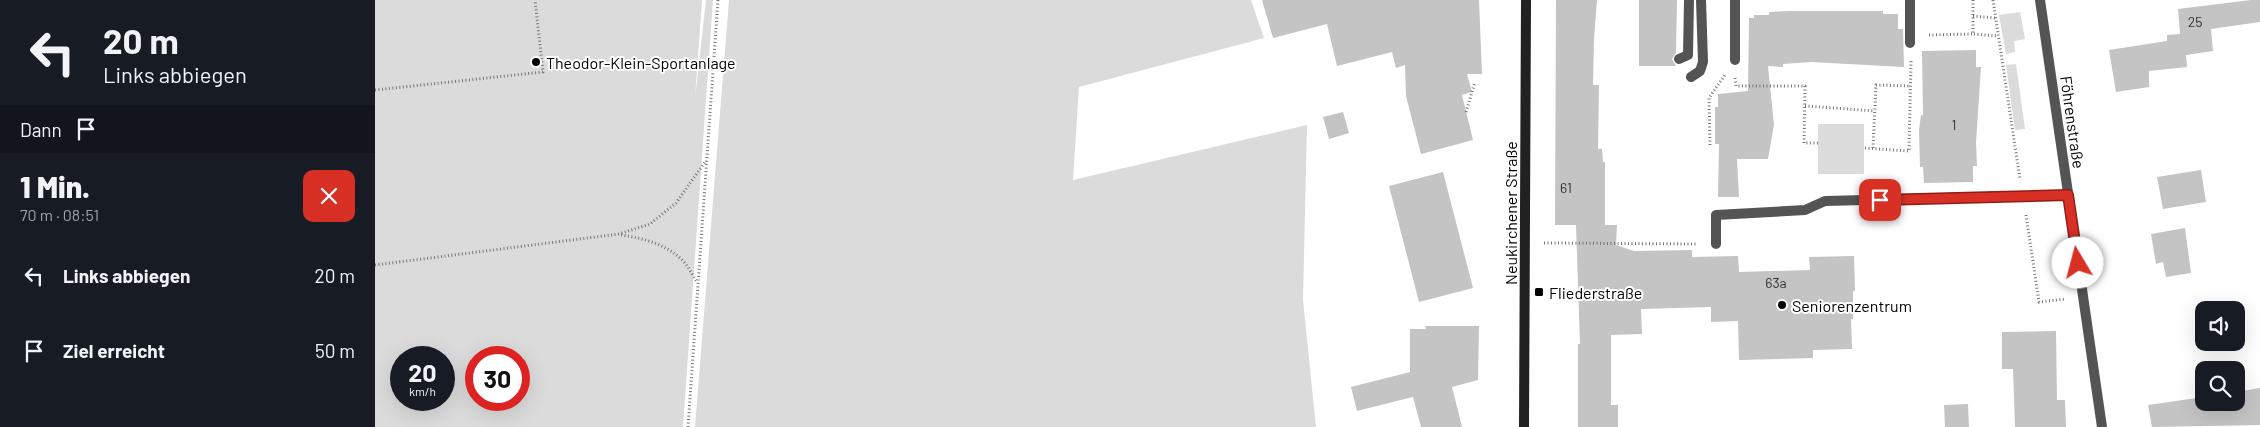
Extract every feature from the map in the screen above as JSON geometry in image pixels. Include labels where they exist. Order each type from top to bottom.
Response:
[{"type":"street","name":"Neukirchener Straße","points":[[1524,427],[1526,0]]},
{"type":"street","points":[[1679,59],[1688,55],[1689,0]]},
{"type":"street","points":[[1691,77],[1700,71],[1703,62],[1701,0]]},
{"type":"street","points":[[1735,0],[1735,60]]},
{"type":"street","points":[[1910,0],[1910,43]]},
{"type":"street","name":"Föhrenstraße","points":[[2040,0],[2102,427]]},
{"type":"street","points":[[1716,244],[1715,214],[1805,210],[1825,201],[2068,195]]},
{"type":"path","points":[[375,90],[543,72],[535,0]]},
{"type":"path","points":[[688,427],[718,0]]},
{"type":"path","points":[[1973,0],[1973,34]]},
{"type":"path","points":[[1993,0],[2039,302],[2083,297]]},
{"type":"path","points":[[1973,16],[1995,18]]},
{"type":"path","points":[[1925,40],[1930,34],[1999,36]]},
{"type":"path","points":[[1865,148],[1909,151],[1911,59],[1916,53]]},
{"type":"path","points":[[1735,60],[1735,86],[1805,86],[1805,143],[1818,143]]},
{"type":"path","points":[[1710,145],[1709,98],[1735,60]]},
{"type":"path","points":[[1466,112],[1475,82]]},
{"type":"path","points":[[1873,148],[1875,85],[1910,86]]},
{"type":"path","points":[[1805,106],[1874,111]]},
{"type":"path","points":[[375,265],[619,234],[650,224],[676,203],[706,160]]},
{"type":"path","points":[[619,234],[642,238],[661,246],[682,260],[698,282]]},
{"type":"path","points":[[1525,243],[1716,244]]},
{"type":"shaded area","points":[[375,0],[702,0],[695,98],[706,0],[713,0],[683,427],[375,427]]},
{"type":"shaded area","points":[[729,0],[1251,0],[1264,38],[1079,87],[1073,180],[1307,125],[1303,300],[1316,427],[695,427]]},
{"type":"shaded area","points":[[2020,12],[2025,39],[2014,41],[2015,52],[2006,54],[1999,15]]},
{"type":"shaded area","points":[[2016,64],[2025,129],[2015,130],[2006,65]]},
{"type":"shaded area","points":[[1818,124],[1864,124],[1864,174],[1818,174]]},
{"type":"building","points":[[1262,0],[1479,0],[1482,74],[1467,74],[1472,92],[1462,95],[1473,140],[1421,154],[1406,96],[1405,65],[1396,68],[1392,52],[1337,66],[1327,24],[1273,38]]},
{"type":"building","points":[[1556,0],[1597,0],[1593,85],[1599,85],[1598,149],[1602,149],[1603,162],[1605,162],[1605,225],[1617,225],[1616,245],[1634,251],[1692,250],[1692,257],[1738,256],[1739,272],[1810,270],[1809,257],[1854,256],[1855,291],[1853,291],[1853,319],[1851,319],[1852,349],[1813,350],[1813,358],[1739,360],[1738,321],[1711,322],[1711,307],[1641,309],[1642,334],[1611,335],[1611,405],[1618,405],[1618,427],[1578,427],[1578,344],[1580,344],[1576,225],[1555,225]]},
{"type":"building","points":[[1639,0],[1677,0],[1676,53],[1672,59],[1676,66],[1639,66]]},
{"type":"building","points":[[2260,0],[2260,22],[2211,29],[2213,51],[2186,55],[2187,67],[2149,71],[2149,87],[2116,92],[2109,50],[2167,41],[2167,35],[2180,34],[2178,9]]},
{"type":"building","points":[[1883,11],[1883,14],[1898,14],[1898,29],[1903,29],[1904,67],[1811,62],[1783,64],[1783,67],[1768,66],[1774,125],[1768,159],[1737,159],[1739,197],[1718,197],[1719,144],[1715,144],[1715,107],[1718,107],[1718,94],[1748,91],[1749,18],[1754,18],[1754,15],[1769,15],[1769,12]]},
{"type":"building","points":[[1976,50],[1976,67],[1981,67],[1976,143],[1977,166],[1973,166],[1973,182],[1924,183],[1923,167],[1920,167],[1919,130],[1921,115],[1923,115],[1922,51]]},
{"type":"building","points":[[1343,112],[1349,133],[1329,139],[1323,117]]},
{"type":"building","points":[[2201,170],[2206,202],[2163,209],[2157,177]]},
{"type":"building","points":[[1443,172],[1473,288],[1419,302],[1389,186]]},
{"type":"building","points":[[2185,228],[2191,273],[2166,277],[2163,262],[2156,264],[2151,234]]},
{"type":"building","points":[[1425,326],[1479,326],[1478,380],[1452,387],[1462,427],[1421,427],[1413,397],[1357,411],[1351,387],[1410,372],[1410,329],[1426,329]]},
{"type":"building","points":[[2056,331],[2057,400],[2065,400],[2066,427],[2015,427],[2013,369],[2002,369],[2002,332]]},
{"type":"building","points":[[2260,388],[2260,425],[2152,427],[2148,405],[2195,398],[2195,411],[2245,411],[2245,390]]},
{"type":"building","points":[[1968,404],[1969,427],[1945,427],[1944,405]]},
{"type":"place","name":"Theodor-Klein-Sportanlage","points":[[536,62]]},
{"type":"place","name":"Fliederstraße","points":[[1539,292]]},
{"type":"place","name":"Seniorenzentrum","points":[[1782,305]]},
{"type":"route","points":[[1880,200],[2068,195],[2078,263]]}]
